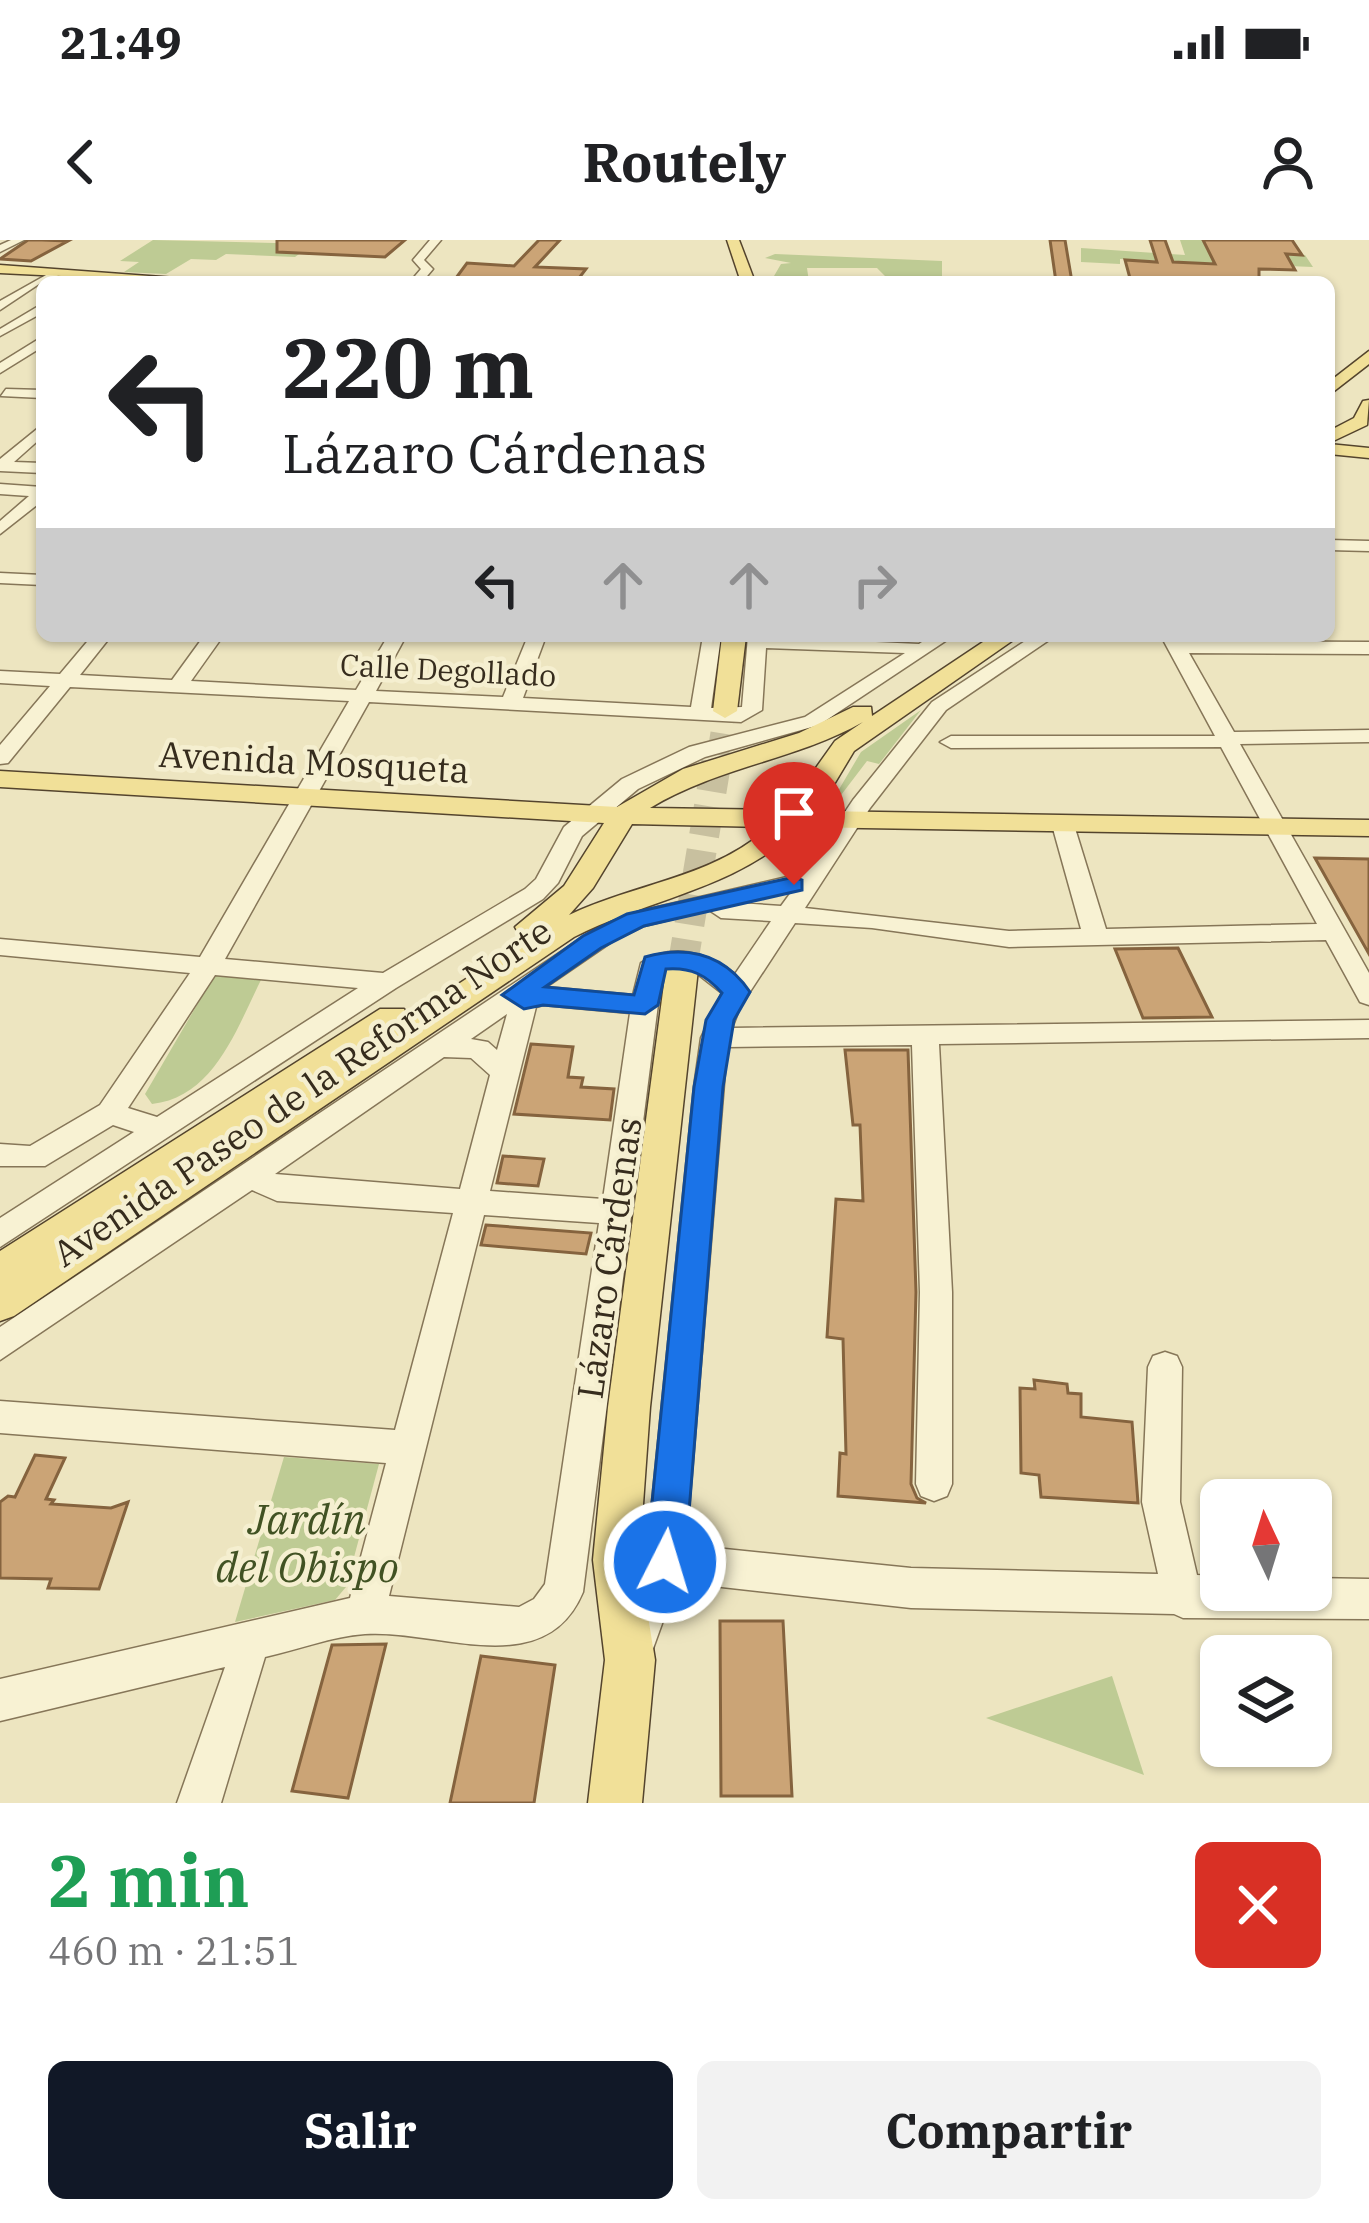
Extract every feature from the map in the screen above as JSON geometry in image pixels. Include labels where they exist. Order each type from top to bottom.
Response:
[{"type":"main road","points":[[734,240],[746,276]]},
{"type":"main road","points":[[0,270],[36,277]]},
{"type":"main road","points":[[1335,383],[1369,356]]},
{"type":"main road","points":[[1335,385],[1369,388]]},
{"type":"main road","points":[[1335,435],[1361,421],[1369,405]]},
{"type":"main road","points":[[1335,450],[1368,454]]},
{"type":"main road","points":[[725,713],[749,642]]},
{"type":"main road","name":"Avenida Paseo de la Reforma Norte","points":[[0,1272],[550,914],[571,898],[625,816],[653,795],[704,770],[824,735],[971,642]]},
{"type":"main road","name":"Avenida Paseo de la Reforma Norte","points":[[0,1304],[562,930],[616,904],[719,872],[760,851],[793,821],[844,746],[998,642]]},
{"type":"main road","name":"Avenida Mosqueta","points":[[0,779],[625,816],[1369,828]]},
{"type":"main road","points":[[615,1803],[629,1660],[616,1560],[629,1407],[682,969]]},
{"type":"street","points":[[0,249],[19,240]]},
{"type":"street","points":[[421,276],[427,269],[420,255],[436,240]]},
{"type":"street","points":[[0,287],[36,281]]},
{"type":"street","points":[[0,306],[36,286]]},
{"type":"street","points":[[0,296],[17,296]]},
{"type":"street","points":[[2,333],[36,312]]},
{"type":"street","points":[[2,333],[36,336]]},
{"type":"street","points":[[6,365],[36,342]]},
{"type":"street","points":[[6,365],[36,362]]},
{"type":"street","points":[[6,393],[36,394]]},
{"type":"street","points":[[1,466],[36,436]]},
{"type":"street","points":[[1,466],[36,468]]},
{"type":"street","points":[[0,489],[36,492]]},
{"type":"street","points":[[0,529],[36,497]]},
{"type":"street","points":[[1335,545],[1369,546]]},
{"type":"street","points":[[0,578],[36,580]]},
{"type":"street","points":[[0,758],[97,642]]},
{"type":"street","points":[[178,686],[210,642]]},
{"type":"street","points":[[0,1155],[34,1158],[110,1113],[209,964],[393,642]]},
{"type":"street","points":[[511,704],[535,642]]},
{"type":"street","points":[[713,642],[725,713]]},
{"type":"street","points":[[861,642],[916,644]]},
{"type":"street","points":[[629,1660],[665,1562],[715,1038],[736,992],[850,822],[939,706],[1037,642]]},
{"type":"street","points":[[1174,642],[1369,996]]},
{"type":"street","points":[[1285,642],[1369,648]]},
{"type":"street","name":"Avenida Paseo de la Reforma Norte","points":[[0,1234],[387,982],[534,894],[546,884],[565,842],[589,814],[663,766],[812,721],[916,644]]},
{"type":"street","name":"Calle Degollado","points":[[0,677],[725,713]]},
{"type":"street","points":[[951,742],[1369,736]]},
{"type":"street","points":[[1063,825],[1096,937]]},
{"type":"street","name":"Avenida Paseo de la Reforma Norte","points":[[0,1345],[438,1047],[520,997],[604,935],[636,920],[814,878]]},
{"type":"street","points":[[686,908],[872,920],[988,938],[1334,932]]},
{"type":"street","points":[[0,947],[387,982]]},
{"type":"street","name":"Lázaro Cárdenas","points":[[365,1614],[521,1627],[548,1613],[563,1592],[650,969],[662,960],[714,967],[736,992]]},
{"type":"street","points":[[0,1700],[365,1614],[520,997],[645,1005]]},
{"type":"street","points":[[715,1038],[1369,1029]]},
{"type":"street","points":[[925,1034],[936,1292],[934,1484]]},
{"type":"street","points":[[438,1047],[478,1049],[504,1070]]},
{"type":"street","points":[[110,1113],[161,1130]]},
{"type":"street","points":[[34,1158],[37,1211]]},
{"type":"street","points":[[250,1175],[278,1189],[615,1213]]},
{"type":"street","points":[[1165,1367],[1161,1502],[1183,1598]]},
{"type":"street","points":[[0,1417],[407,1448]]},
{"type":"street","points":[[665,1562],[911,1588],[1369,1599]]},
{"type":"street","points":[[199,1803],[247,1662]]},
{"type":"green space","points":[[153,240],[313,244],[295,257],[226,254],[216,260],[191,259],[166,274],[124,272],[139,262],[120,261]]},
{"type":"green space","points":[[1180,240],[1202,240],[1207,251],[1305,255],[1313,267],[1120,259],[1120,264],[1081,262],[1081,248],[1185,255]]},
{"type":"green space","points":[[775,254],[942,261],[942,276],[885,276],[877,268],[807,268],[808,276],[774,276],[781,264],[791,263],[765,258]]},
{"type":"green space","points":[[921,710],[879,764],[867,761],[831,803],[861,752]]},
{"type":"green space","points":[[215,974],[262,978],[233,1038],[208,1074],[174,1099],[152,1104],[145,1094]]},
{"type":"green space","name":"Jardín del Obispo","points":[[284,1457],[379,1464],[346,1587],[335,1600],[235,1622]]},
{"type":"green space","points":[[1112,1676],[1144,1775],[986,1718]]},
{"type":"building","points":[[28,240],[68,241],[31,261],[0,259]]},
{"type":"building","points":[[277,240],[405,240],[385,257],[277,252]]},
{"type":"building","points":[[539,240],[560,240],[535,267],[586,269],[581,276],[457,276],[467,263],[514,266]]},
{"type":"building","points":[[1050,240],[1065,240],[1071,276],[1055,276]]},
{"type":"building","points":[[1150,240],[1165,240],[1173,262],[1215,264],[1203,240],[1292,240],[1302,255],[1286,254],[1295,270],[1259,269],[1259,276],[1129,276],[1125,260],[1157,262]]},
{"type":"building","points":[[1315,858],[1369,859],[1369,954]]},
{"type":"building","points":[[1178,948],[1212,1017],[1143,1018],[1115,949]]},
{"type":"building","points":[[531,1044],[573,1047],[568,1077],[583,1078],[581,1087],[614,1089],[610,1120],[514,1114]]},
{"type":"building","points":[[845,1050],[908,1050],[916,1292],[911,1484],[917,1498],[926,1503],[838,1496],[840,1453],[846,1454],[843,1339],[827,1337],[836,1199],[863,1201],[860,1125],[853,1125]]},
{"type":"building","points":[[503,1156],[544,1159],[538,1186],[497,1183]]},
{"type":"building","points":[[486,1225],[591,1233],[586,1254],[481,1245]]},
{"type":"building","points":[[1034,1380],[1067,1384],[1068,1393],[1081,1394],[1081,1417],[1132,1422],[1138,1503],[1041,1497],[1039,1475],[1021,1473],[1020,1388],[1035,1389]]},
{"type":"building","points":[[35,1455],[65,1458],[46,1499],[54,1500],[51,1504],[111,1508],[128,1502],[99,1589],[48,1588],[51,1579],[0,1578],[0,1502],[15,1497]]},
{"type":"building","points":[[720,1621],[783,1621],[792,1796],[721,1796]]},
{"type":"building","points":[[386,1644],[348,1798],[292,1791],[332,1645]]},
{"type":"building","points":[[481,1656],[555,1665],[534,1803],[450,1803]]},
{"type":"tunnel","points":[[718,755],[725,711]]},
{"type":"tunnel","points":[[682,969],[718,752]]},
{"type":"route","points":[[665,1562],[708,1087],[720,1020],[736,992],[714,967],[672,959],[654,963],[650,969],[645,1005],[543,996],[524,1000],[516,995],[592,942],[636,920],[794,885]]}]
